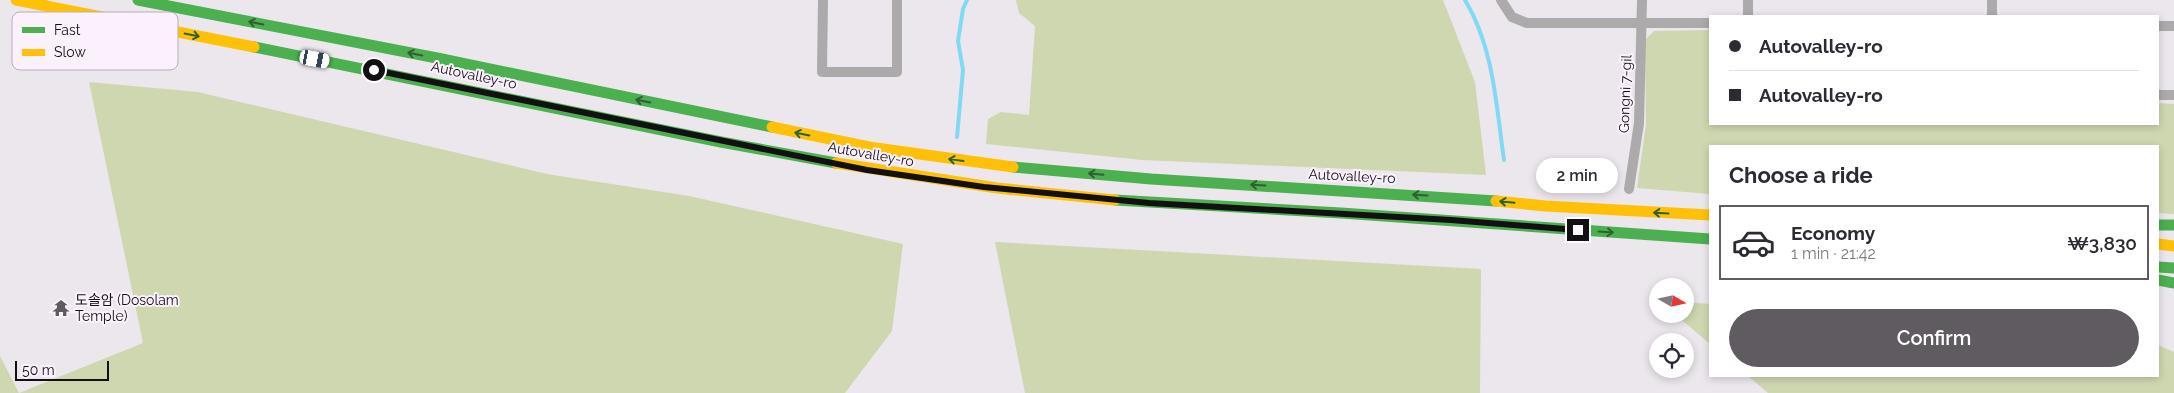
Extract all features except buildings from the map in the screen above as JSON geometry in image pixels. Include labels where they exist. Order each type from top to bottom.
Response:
[{"type":"highway","name":"Autovalley-ro","points":[[16,0],[77,12]]},
{"type":"highway","name":"Autovalley-ro","points":[[138,0],[437,58],[869,147],[993,165],[1150,179],[1469,198],[1545,206],[1709,215]]},
{"type":"highway","name":"Autovalley-ro","points":[[178,32],[840,165],[927,179],[1003,189],[1149,203],[1470,221],[1540,228],[1709,239]]},
{"type":"highway","points":[[2159,225],[2174,226]]},
{"type":"highway","points":[[2159,244],[2174,246]]},
{"type":"highway","points":[[2159,267],[2174,268]]},
{"type":"highway","points":[[2159,280],[2174,283]]},
{"type":"street","points":[[822,0],[822,72],[897,72],[897,0]]},
{"type":"street","points":[[1501,0],[1512,16],[1522,23],[1709,23]]},
{"type":"street","name":"Gongni 7-gil","points":[[1629,189],[1639,124],[1642,0]]},
{"type":"street","points":[[1748,0],[1748,15]]},
{"type":"street","points":[[1992,0],[1992,15]]},
{"type":"street","points":[[2159,26],[2174,26]]},
{"type":"street","points":[[2159,95],[2174,95]]},
{"type":"green space","points":[[1016,0],[1443,0],[1475,82],[1486,175],[1142,160],[986,144],[988,119],[1001,112],[1029,115],[1035,26],[1019,13]]},
{"type":"green space","points":[[1709,30],[1709,125],[2159,125],[2159,103],[2174,104],[2174,214],[2159,213],[2159,145],[1709,145],[1709,194],[1637,188],[1646,124],[1645,40],[1654,31]]},
{"type":"green space","points":[[89,82],[198,92],[547,174],[689,196],[903,244],[892,331],[845,393],[19,393],[143,343]]},
{"type":"green space","points":[[995,242],[1481,269],[1480,393],[1025,393]]},
{"type":"green space","points":[[1694,303],[1709,304],[1709,343],[1686,323],[1694,323]]},
{"type":"green space","points":[[2159,345],[2174,352],[2174,393],[1768,393],[1749,377],[2159,377]]},
{"type":"green space","points":[[0,356],[19,393],[0,393]]},
{"type":"waterway","points":[[957,137],[963,70],[958,41],[963,9],[967,0]]},
{"type":"waterway","points":[[1465,0],[1475,18],[1488,57],[1496,98],[1504,160]]},
{"type":"traffic: fast","points":[[138,0],[437,58],[772,127]]},
{"type":"traffic: fast","points":[[254,47],[721,142],[836,163]]},
{"type":"traffic: fast","points":[[1013,167],[1151,179],[1496,201]]},
{"type":"traffic: fast","points":[[1115,200],[1341,213],[1709,239]]},
{"type":"traffic: fast","points":[[2159,225],[2174,225]]},
{"type":"traffic: fast","points":[[2159,267],[2174,268]]},
{"type":"traffic: fast","points":[[2159,280],[2174,283]]},
{"type":"traffic: slow","points":[[16,0],[77,12]]},
{"type":"traffic: slow","points":[[178,32],[254,47]]},
{"type":"traffic: slow","points":[[772,127],[869,147],[1013,167]]},
{"type":"traffic: slow","points":[[836,163],[997,188],[1115,200]]},
{"type":"traffic: slow","points":[[1496,201],[1545,206],[1709,215]]},
{"type":"traffic: slow","points":[[2159,244],[2174,246]]},
{"type":"place","name":"도솔암 (Dosolam Temple)","points":[[61,308]]},
{"type":"route","points":[[374,70],[867,170],[984,187],[1149,203],[1470,221],[1578,230]]}]
